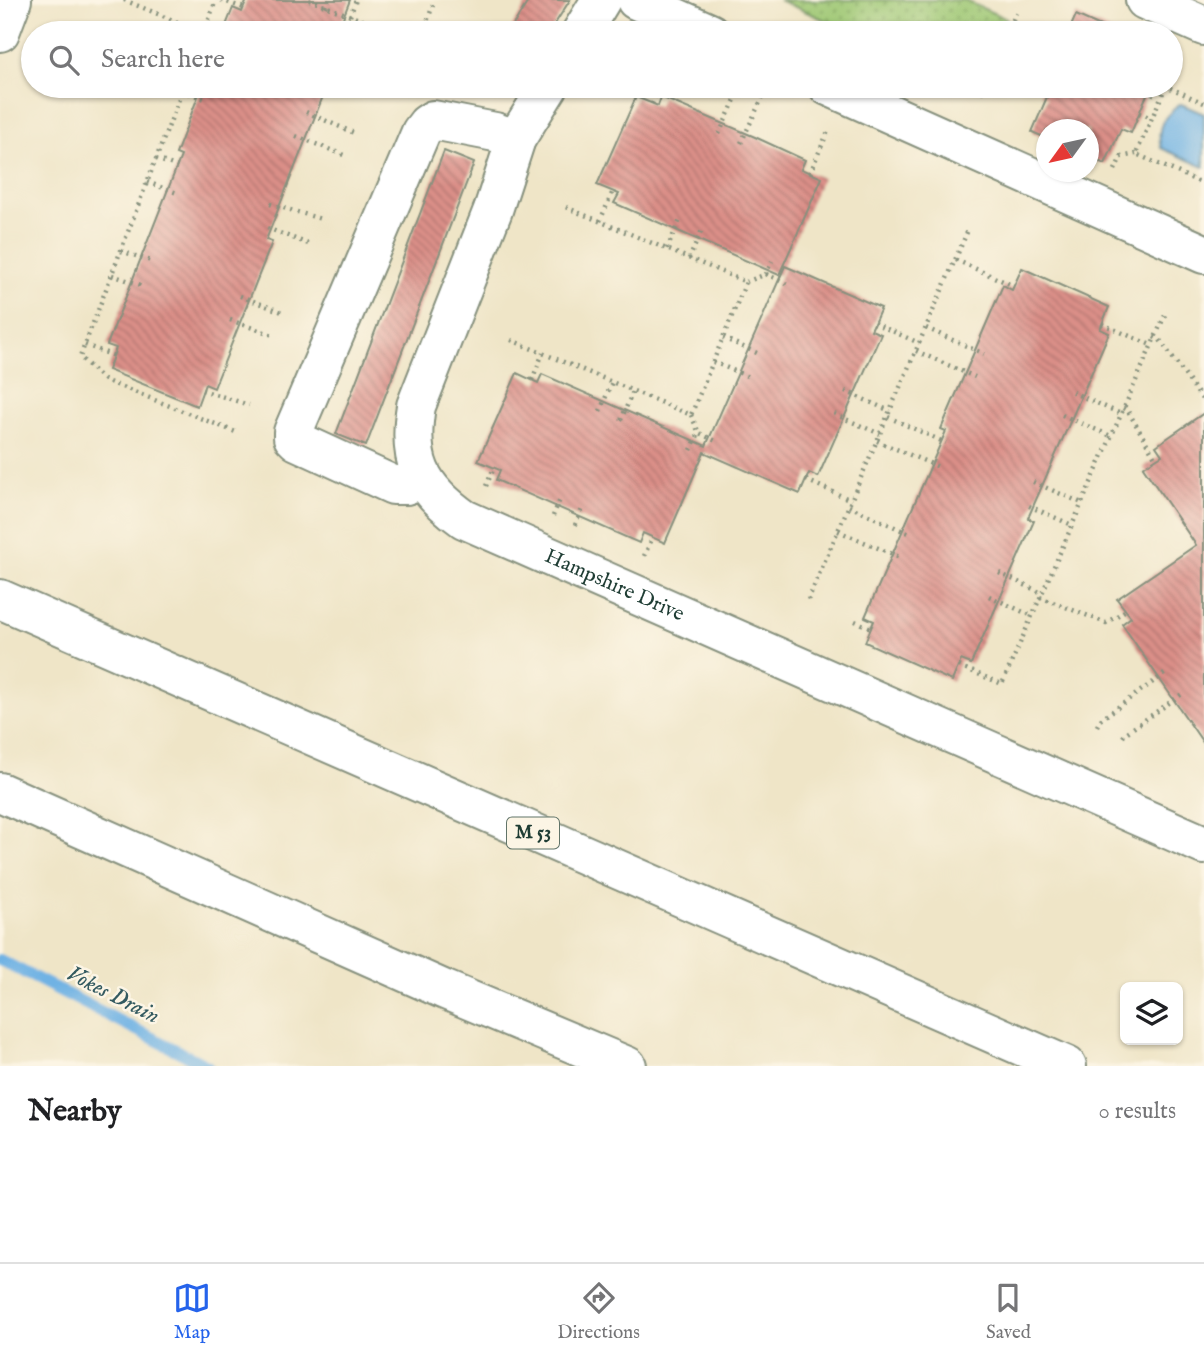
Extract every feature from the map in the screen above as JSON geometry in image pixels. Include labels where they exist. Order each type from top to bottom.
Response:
[{"type":"main road","points":[[0,32],[12,0]]},
{"type":"main road","points":[[588,21],[601,0]]},
{"type":"main road","points":[[636,0],[683,21]]},
{"type":"main road","points":[[1145,0],[1204,26]]},
{"type":"main road","name":"Hampshire Drive","points":[[542,98],[516,139],[493,210],[416,406],[412,429],[414,452],[422,479],[439,502],[464,519],[1204,845]]},
{"type":"main road","points":[[855,98],[1204,254]]},
{"type":"main road","points":[[422,479],[406,485],[393,485],[297,441],[293,432],[426,124],[433,120],[495,132],[516,139]]},
{"type":"main road","name":"M 53","points":[[0,599],[1067,1066]]},
{"type":"main road","points":[[0,792],[443,989],[627,1066]]},
{"type":"main road","points":[[443,989],[579,1066]]},
{"type":"path","points":[[124,0],[175,21]]},
{"type":"path","points":[[209,21],[219,0],[244,8]]},
{"type":"path","points":[[309,0],[364,21]]},
{"type":"path","points":[[326,7],[329,0]]},
{"type":"path","points":[[350,16],[356,0]]},
{"type":"path","points":[[427,21],[433,5]]},
{"type":"path","points":[[1012,21],[1016,13]]},
{"type":"path","points":[[1183,94],[1204,103]]},
{"type":"path","points":[[179,98],[80,357],[104,380],[238,433]]},
{"type":"path","points":[[204,98],[208,100]]},
{"type":"path","points":[[652,104],[655,98]]},
{"type":"path","points":[[719,134],[736,98]]},
{"type":"path","points":[[741,143],[762,98]]},
{"type":"path","points":[[1136,154],[1161,98]]},
{"type":"path","points":[[306,112],[354,134]]},
{"type":"path","points":[[1139,113],[1152,118]]},
{"type":"path","points":[[810,173],[831,126]]},
{"type":"path","points":[[296,136],[346,156]]},
{"type":"path","points":[[1113,174],[1121,157],[1136,154],[1204,184]]},
{"type":"path","points":[[156,159],[181,168]]},
{"type":"path","points":[[147,183],[177,193]]},
{"type":"path","points":[[600,221],[613,191]]},
{"type":"path","points":[[270,204],[321,219]]},
{"type":"path","points":[[564,206],[746,282],[766,274],[772,261]]},
{"type":"path","points":[[667,249],[680,220]]},
{"type":"path","points":[[267,228],[311,245]]},
{"type":"path","points":[[689,258],[702,230]]},
{"type":"path","points":[[808,600],[968,230]]},
{"type":"path","points":[[121,251],[151,261]]},
{"type":"path","points":[[956,260],[1014,286]]},
{"type":"path","points":[[766,274],[787,284]]},
{"type":"path","points":[[112,275],[141,285]]},
{"type":"path","points":[[691,415],[746,282]]},
{"type":"path","points":[[240,296],[285,313]]},
{"type":"path","points":[[959,666],[1002,684],[1165,315]]},
{"type":"path","points":[[230,320],[276,336]]},
{"type":"path","points":[[874,323],[919,343]]},
{"type":"path","points":[[1102,324],[1151,345]]},
{"type":"path","points":[[926,328],[985,354]]},
{"type":"path","points":[[723,338],[757,353]]},
{"type":"path","points":[[1154,338],[1160,340],[1204,402]]},
{"type":"path","points":[[511,340],[691,415],[699,433],[718,442]]},
{"type":"path","points":[[85,345],[114,356]]},
{"type":"path","points":[[916,351],[975,377]]},
{"type":"path","points":[[532,380],[543,353]]},
{"type":"path","points":[[713,362],[747,376]]},
{"type":"path","points":[[600,411],[612,382]]},
{"type":"path","points":[[202,390],[249,405]]},
{"type":"path","points":[[621,420],[633,391]]},
{"type":"path","points":[[845,391],[890,411]]},
{"type":"path","points":[[1072,392],[1128,411],[1156,459]]},
{"type":"path","points":[[835,414],[880,434]]},
{"type":"path","points":[[1062,415],[1111,436]]},
{"type":"path","points":[[888,417],[946,443]]},
{"type":"path","points":[[691,450],[699,433]]},
{"type":"path","points":[[877,441],[941,468]]},
{"type":"path","points":[[806,480],[912,535]]},
{"type":"path","points":[[1033,482],[1082,503]]},
{"type":"path","points":[[1029,506],[1072,525]]},
{"type":"path","points":[[838,531],[902,558]]},
{"type":"path","points":[[999,573],[1041,595],[1106,623],[1126,610]]},
{"type":"path","points":[[989,596],[1032,616]]},
{"type":"path","points":[[855,621],[871,628]]},
{"type":"path","points":[[1097,726],[1100,720],[1167,672]]},
{"type":"path","points":[[1124,737],[1182,694]]},
{"type":"green space","points":[[779,0],[964,0],[1007,19],[1006,21],[827,21]]},
{"type":"water","points":[[1181,104],[1204,114],[1204,167],[1161,148],[1159,134],[1162,123]]},
{"type":"building","points":[[247,0],[350,0],[342,21],[228,21],[233,8],[242,12]]},
{"type":"building","points":[[529,0],[570,0],[557,21],[516,21]]},
{"type":"building","points":[[1076,15],[1089,21],[1073,21]]},
{"type":"building","points":[[197,98],[322,98],[266,240],[272,242],[214,388],[205,384],[197,406],[108,370],[116,348],[107,345],[181,156],[176,154]]},
{"type":"building","points":[[636,98],[658,106],[661,98],[663,98],[755,137],[805,160],[801,169],[822,178],[779,275],[614,203],[619,194],[597,185]]},
{"type":"building","points":[[1047,98],[1146,98],[1131,133],[1121,129],[1105,164],[1099,162],[1099,119],[1038,119]]},
{"type":"building","points":[[444,151],[474,163],[366,446],[336,434]]},
{"type":"building","points":[[785,266],[881,308],[871,330],[881,334],[818,477],[809,473],[800,494],[704,452],[665,543],[643,533],[639,543],[496,480],[500,470],[478,461],[517,373],[538,383],[542,374],[706,446]]},
{"type":"building","points":[[1022,268],[1109,307],[1100,329],[1109,333],[1028,518],[1034,521],[971,664],[961,660],[952,681],[865,642],[874,621],[865,617],[946,431],[941,429],[1003,285],[1012,290]]},
{"type":"building","points":[[1204,413],[1204,744],[1122,624],[1131,617],[1117,599],[1196,545],[1143,467],[1162,455],[1156,446]]},
{"type":"waterway","name":"Vokes Drain","points":[[0,960],[207,1066]]}]
